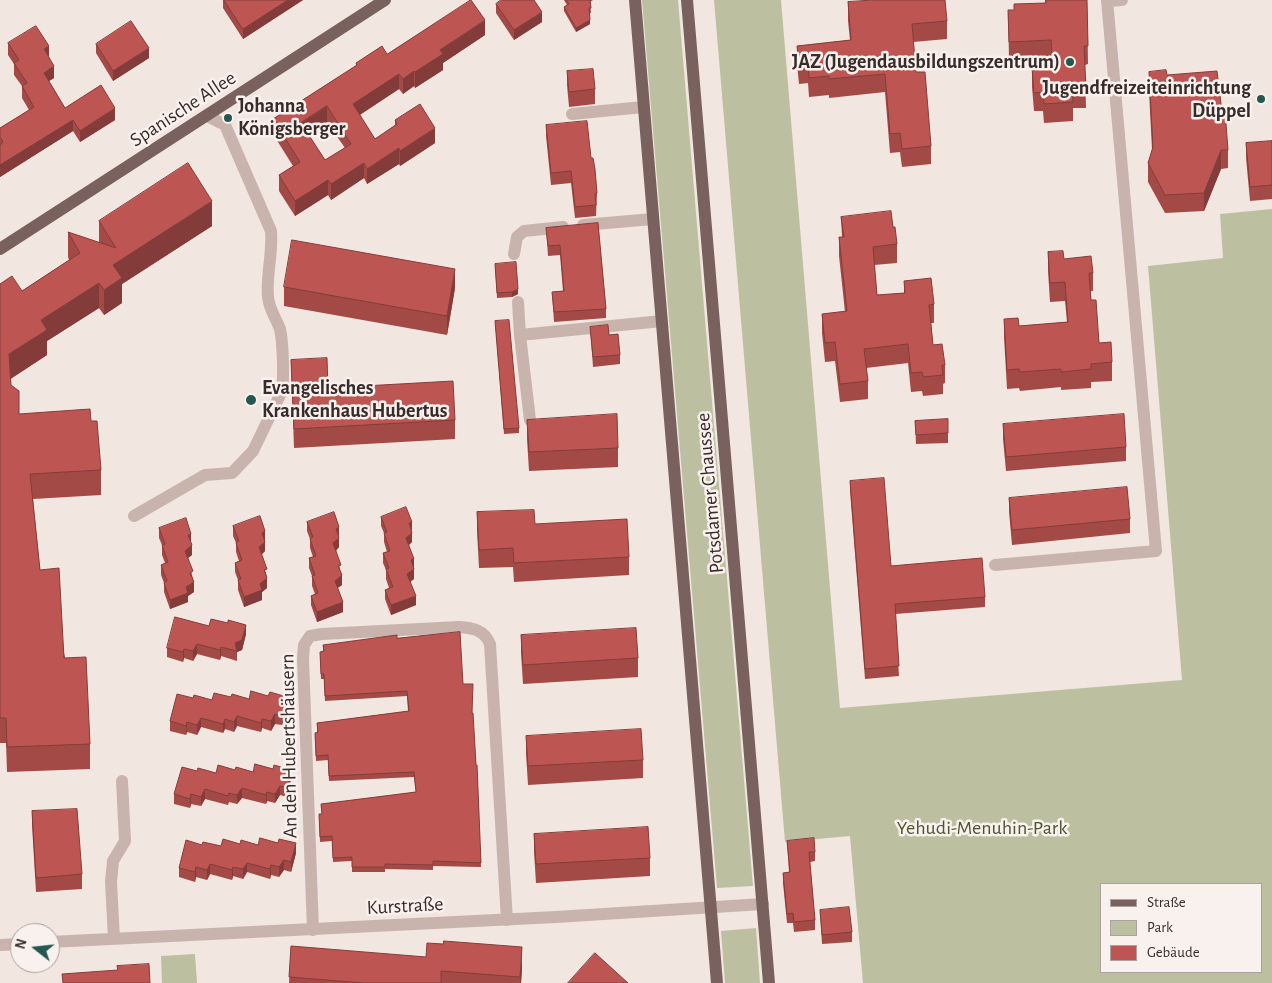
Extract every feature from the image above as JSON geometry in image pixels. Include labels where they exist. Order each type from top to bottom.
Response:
[{"type":"main road","name":"Spanische Allee","points":[[0,249],[385,0]]},
{"type":"main road","name":"Potsdamer Chaussee","points":[[634,0],[717,983]]},
{"type":"main road","name":"Potsdamer Chaussee","points":[[687,0],[769,983]]},
{"type":"street","points":[[995,565],[1156,552],[1108,0],[1122,0]]},
{"type":"street","points":[[572,114],[644,107]]},
{"type":"street","points":[[134,516],[204,475],[232,473],[253,451],[282,391],[280,331],[269,305],[268,294],[272,243],[271,231],[225,125],[207,116]]},
{"type":"street","points":[[514,254],[517,237],[524,231],[653,219]]},
{"type":"street","points":[[518,302],[530,420]]},
{"type":"street","points":[[520,335],[662,321]]},
{"type":"street","name":"An den Hubertshäusern","points":[[313,930],[303,659],[304,645],[310,636],[322,634],[460,627],[473,628],[487,637],[490,644],[507,920]]},
{"type":"street","points":[[114,939],[111,882],[113,861],[125,841],[122,781]]},
{"type":"street","name":"Kurstraße","points":[[60,942],[507,920],[762,904]]},
{"type":"green space","points":[[642,0],[678,0],[753,886],[717,888]]},
{"type":"green space","name":"Yehudi-Menuhin-Park","points":[[714,0],[781,0],[840,708],[1182,680],[1148,266],[1223,258],[1220,214],[1272,209],[1272,983],[863,983],[850,836],[785,842]]},
{"type":"green space","points":[[756,928],[760,983],[725,983],[721,931]]},
{"type":"green space","points":[[195,954],[197,983],[162,983],[161,956]]},
{"type":"building","points":[[224,0],[288,0],[243,29]]},
{"type":"building","points":[[471,0],[485,20],[440,50],[443,54],[415,72],[403,79],[399,74],[353,104],[375,139],[397,124],[395,120],[420,104],[435,128],[400,151],[399,148],[367,169],[364,163],[331,184],[328,180],[295,201],[279,175],[300,162],[273,119],[357,65],[356,63],[382,46],[387,54]],"holes":[[[327,106],[351,144],[325,160],[301,123]]]},
{"type":"building","points":[[501,0],[534,0],[542,12],[514,30],[496,4]]},
{"type":"building","points":[[566,0],[590,0],[590,20],[576,28],[564,7],[569,4]]},
{"type":"building","points":[[945,0],[947,21],[912,24],[916,72],[925,72],[931,146],[902,149],[900,133],[890,134],[885,74],[829,79],[829,76],[809,78],[808,65],[799,66],[797,46],[851,40],[848,2]]},
{"type":"building","name":"JAZ (Jugendausbildungszentrum)","points":[[1046,0],[1087,0],[1088,46],[1084,46],[1086,89],[1072,90],[1073,102],[1044,104],[1043,92],[1034,93],[1032,68],[1053,67],[1051,40],[1009,42],[1008,10],[1014,10],[1014,4],[1046,3]]},
{"type":"building","points":[[131,21],[149,48],[113,71],[96,44]]},
{"type":"building","points":[[36,26],[49,46],[44,49],[54,66],[44,73],[65,108],[101,85],[115,108],[80,131],[73,120],[0,165],[0,145],[3,142],[0,137],[0,128],[34,107],[22,86],[27,83],[14,63],[19,60],[8,43]]},
{"type":"building","points":[[593,69],[595,89],[569,92],[567,71]]},
{"type":"building","points":[[1166,70],[1167,75],[1217,71],[1222,112],[1225,111],[1228,150],[1221,150],[1204,193],[1165,195],[1148,163],[1153,147],[1149,72]]},
{"type":"building","points":[[587,121],[591,158],[593,158],[595,169],[596,205],[575,207],[571,171],[551,173],[546,125]]},
{"type":"building","points":[[1272,141],[1272,185],[1250,187],[1246,143]]},
{"type":"building","points":[[188,163],[212,201],[113,265],[122,278],[104,290],[99,283],[41,320],[47,330],[9,354],[11,385],[19,391],[19,414],[90,409],[91,421],[97,421],[101,470],[30,474],[40,570],[59,568],[64,658],[86,657],[90,744],[7,747],[6,718],[0,718],[0,284],[12,276],[22,291],[80,253],[68,232],[116,248],[99,221]]},
{"type":"building","points":[[891,211],[897,244],[873,247],[877,295],[905,293],[904,281],[931,278],[934,304],[929,305],[933,345],[942,344],[945,365],[942,365],[943,375],[923,377],[922,372],[911,373],[908,344],[864,349],[868,381],[840,384],[835,342],[825,343],[822,314],[847,311],[839,237],[844,237],[841,217]]},
{"type":"building","points":[[598,223],[606,309],[554,312],[552,292],[564,291],[560,245],[548,246],[546,228]]},
{"type":"building","points":[[292,240],[455,269],[447,316],[284,287]]},
{"type":"building","points":[[1063,251],[1064,259],[1091,256],[1093,273],[1089,273],[1091,300],[1096,300],[1099,343],[1111,342],[1112,362],[1091,364],[1091,369],[1061,372],[1061,369],[1020,372],[1019,369],[1007,370],[1004,319],[1018,318],[1019,326],[1068,322],[1065,282],[1050,283],[1048,252]]},
{"type":"building","points":[[516,262],[518,289],[512,292],[497,293],[495,264]]},
{"type":"building","points":[[509,320],[519,428],[504,429],[495,321]]},
{"type":"building","points":[[608,325],[609,335],[618,334],[620,355],[593,357],[590,327]]},
{"type":"building","points":[[327,358],[328,388],[453,381],[455,420],[294,429],[291,360]]},
{"type":"building","points":[[617,414],[618,448],[529,452],[527,420]]},
{"type":"building","points":[[1124,414],[1126,447],[1006,457],[1003,424]]},
{"type":"building","points":[[948,419],[948,433],[916,435],[915,421]]},
{"type":"building","points":[[884,478],[891,566],[982,558],[985,597],[895,604],[899,666],[865,669],[850,481]]},
{"type":"building","points":[[1127,487],[1130,519],[1012,530],[1009,498]]},
{"type":"building","points":[[406,507],[412,522],[409,523],[412,533],[406,538],[414,559],[411,560],[414,569],[407,574],[416,596],[391,605],[385,590],[393,587],[386,569],[389,568],[383,553],[390,551],[384,533],[387,532],[381,517]]},
{"type":"building","points":[[534,510],[535,524],[627,519],[629,557],[514,563],[513,548],[479,550],[477,512]]},
{"type":"building","points":[[334,512],[339,527],[336,529],[339,538],[333,543],[341,565],[338,566],[342,575],[335,581],[343,602],[317,612],[311,596],[318,593],[312,576],[315,575],[309,558],[316,556],[310,539],[313,537],[307,522]]},
{"type":"building","points":[[260,516],[265,531],[262,533],[265,542],[259,547],[267,569],[264,570],[267,578],[260,584],[262,590],[244,597],[238,580],[241,579],[235,563],[242,560],[236,543],[239,541],[233,526]]},
{"type":"building","points":[[186,518],[191,534],[188,535],[192,545],[185,551],[193,571],[190,573],[194,582],[186,587],[188,593],[170,600],[164,583],[167,581],[161,565],[168,562],[162,545],[165,544],[159,528]]},
{"type":"building","points":[[175,617],[209,626],[211,619],[228,623],[228,620],[246,625],[242,640],[235,643],[237,651],[221,647],[220,650],[197,644],[193,651],[184,649],[183,652],[167,648]]},
{"type":"building","points":[[636,628],[638,658],[523,665],[521,635]]},
{"type":"building","points":[[460,632],[463,684],[473,684],[472,713],[477,765],[481,863],[433,861],[433,865],[385,864],[385,867],[352,867],[352,857],[333,858],[332,836],[320,837],[319,814],[322,814],[321,804],[416,792],[414,772],[329,776],[328,755],[316,756],[315,733],[318,732],[317,723],[409,711],[407,691],[325,696],[320,652],[324,651],[323,645],[397,635],[397,638]]},
{"type":"building","points":[[251,691],[268,696],[270,692],[287,697],[282,716],[275,714],[271,721],[262,719],[261,723],[237,716],[234,722],[225,719],[223,724],[201,718],[197,725],[187,722],[186,726],[170,721],[177,694],[193,698],[194,695],[212,700],[214,693],[231,697],[232,694],[249,699]]},
{"type":"building","points":[[641,729],[643,760],[528,766],[526,736]]},
{"type":"building","points":[[255,764],[273,769],[274,765],[291,770],[287,788],[280,786],[275,794],[267,792],[266,795],[242,788],[237,795],[229,793],[228,796],[205,789],[201,797],[191,794],[190,799],[174,794],[182,767],[197,771],[198,768],[216,773],[218,765],[235,770],[236,767],[253,772]]},
{"type":"building","points":[[77,809],[82,874],[36,878],[32,811]]},
{"type":"building","points":[[648,827],[650,858],[536,864],[534,834]]},
{"type":"building","points":[[260,838],[278,843],[279,839],[296,843],[291,862],[284,860],[279,867],[271,865],[270,869],[247,863],[243,869],[233,867],[232,870],[210,864],[207,870],[196,867],[195,872],[179,868],[186,840],[202,845],[203,842],[221,846],[223,839],[240,844],[241,840],[258,845]]},
{"type":"building","points":[[814,838],[815,852],[809,852],[815,920],[794,922],[793,913],[787,914],[783,873],[790,872],[787,841]]},
{"type":"building","points":[[849,907],[852,932],[822,935],[820,910]]},
{"type":"building","points":[[444,941],[522,947],[520,977],[441,971],[441,983],[364,983],[289,977],[291,946],[426,957],[427,943],[443,944]]},
{"type":"building","points":[[595,953],[628,983],[568,983]]},
{"type":"building","points":[[149,964],[150,983],[63,983],[62,974],[118,970],[117,966]]},
{"type":"place","name":"JAZ (Jugendausbildungszentrum)","points":[[1070,62]]},
{"type":"place","name":"Jugendfreizeiteinrichtung Düppel","points":[[1261,99]]},
{"type":"place","name":"Johanna Königsberger","points":[[228,118]]},
{"type":"place","name":"Evangelisches Krankenhaus Hubertus","points":[[251,400]]}]
